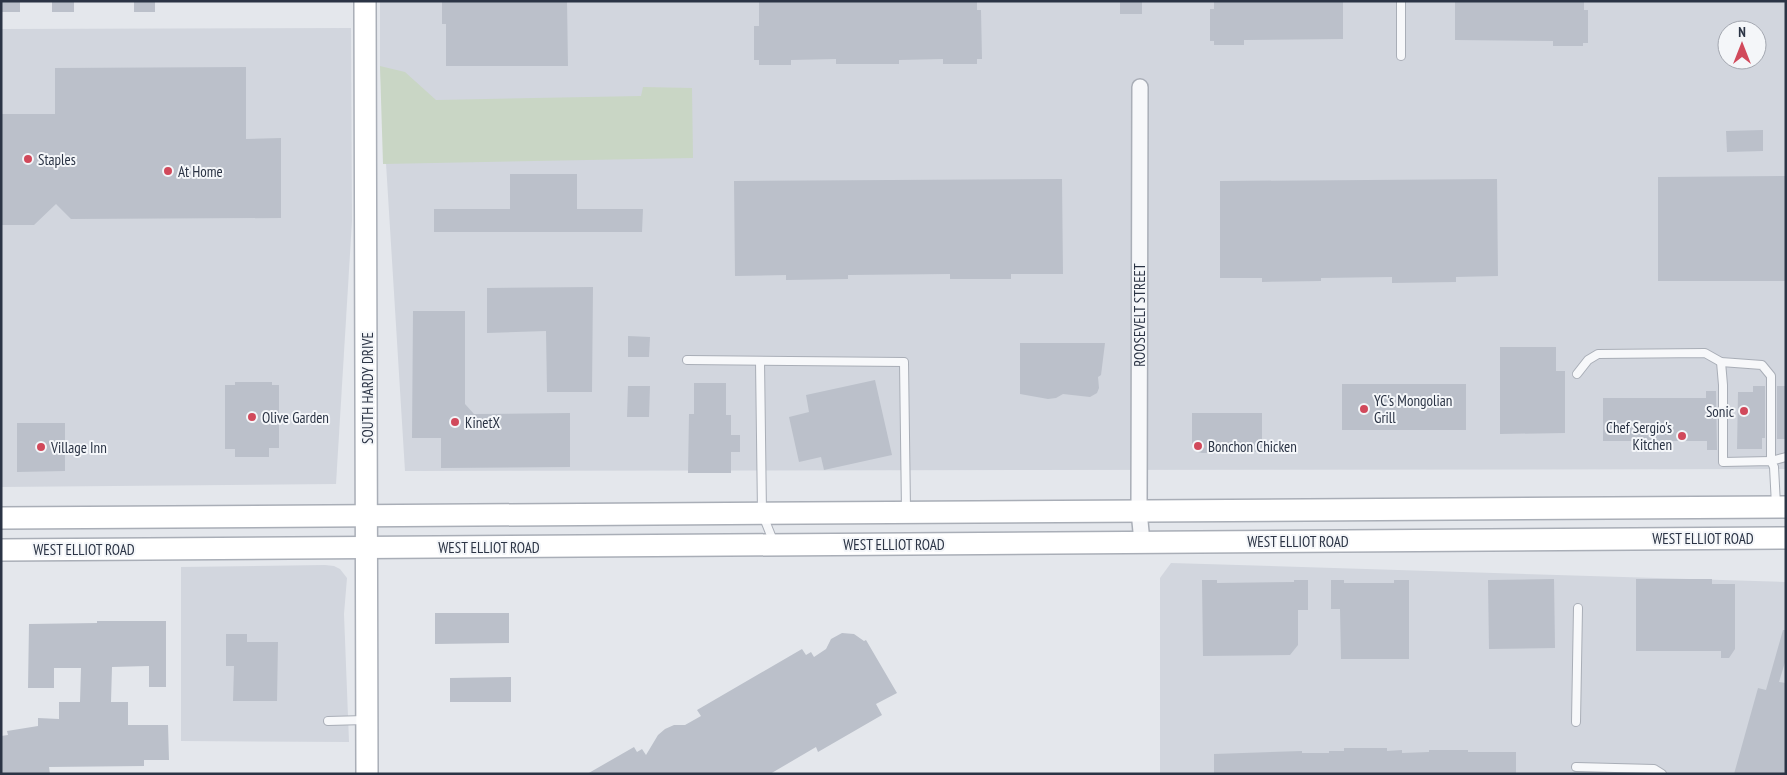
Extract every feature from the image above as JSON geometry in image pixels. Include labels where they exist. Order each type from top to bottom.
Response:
[{"type":"main road","name":"SOUTH HARDY DRIVE","points":[[365,1],[367,774]]},
{"type":"main road","name":"WEST ELLIOT ROAD","points":[[1,518],[1781,507]]},
{"type":"main road","points":[[1576,538],[1598,525],[1654,524],[1665,518],[1673,508]]},
{"type":"main road","points":[[1446,540],[1480,527],[1550,525],[1574,509]]},
{"type":"main road","name":"WEST ELLIOT ROAD","points":[[1,550],[1786,538]]},
{"type":"street","name":"ROOSEVELT STREET","points":[[1140,87],[1139,511],[1142,542]]},
{"type":"lane","points":[[1401,1],[1401,56]]},
{"type":"lane","points":[[1577,374],[1588,360],[1598,354],[1705,352],[1720,362],[1762,365],[1771,376],[1771,461],[1774,467],[1781,507]]},
{"type":"lane","points":[[687,360],[904,362],[906,512]]},
{"type":"lane","points":[[760,361],[762,513],[775,545]]},
{"type":"lane","points":[[1720,362],[1723,385],[1723,462],[1771,461],[1786,457]]},
{"type":"lane","points":[[1576,722],[1578,608]]},
{"type":"lane","points":[[328,721],[367,720]]},
{"type":"lane","points":[[1576,767],[1654,769],[1662,774]]},
{"type":"shaded area","points":[[380,1],[1786,1],[1786,469],[405,471],[380,66]]},
{"type":"shaded area","points":[[351,28],[352,221],[336,484],[1,487],[1,29]]},
{"type":"shaded area","points":[[1171,563],[1786,582],[1786,774],[1160,774],[1160,578]]},
{"type":"shaded area","points":[[325,565],[340,569],[347,578],[344,614],[349,742],[181,741],[181,567]]},
{"type":"green space","points":[[380,66],[405,72],[436,100],[641,96],[643,87],[692,88],[693,158],[383,164]]},
{"type":"building","points":[[1,1],[20,1],[20,12],[1,12]]},
{"type":"building","points":[[52,1],[74,1],[74,12],[52,12]]},
{"type":"building","points":[[134,1],[155,1],[155,12],[134,12]]},
{"type":"building","points":[[442,1],[567,1],[568,66],[446,66],[446,24],[442,24]]},
{"type":"building","points":[[759,1],[977,1],[977,10],[981,10],[982,59],[977,59],[977,64],[943,64],[943,59],[899,60],[899,64],[836,64],[836,59],[791,60],[791,65],[759,65],[759,60],[754,60],[754,26],[759,26]]},
{"type":"building","points":[[1120,1],[1142,1],[1142,14],[1120,14]]},
{"type":"building","points":[[1214,1],[1343,1],[1343,39],[1244,40],[1244,45],[1214,45],[1214,41],[1210,41],[1210,9],[1214,9]]},
{"type":"building","points":[[1455,1],[1584,1],[1584,10],[1588,10],[1588,43],[1583,43],[1583,46],[1553,46],[1553,41],[1455,40]]},
{"type":"building","name":"At Home","points":[[246,67],[246,139],[281,138],[281,218],[71,219],[56,204],[34,225],[1,225],[1,114],[55,114],[55,68]]},
{"type":"building","points":[[1763,130],[1763,151],[1727,152],[1726,131]]},
{"type":"building","points":[[510,174],[577,174],[577,209],[643,209],[642,232],[434,232],[434,209],[510,209]]},
{"type":"building","points":[[1786,176],[1786,281],[1658,281],[1658,177]]},
{"type":"building","points":[[1062,179],[1063,274],[1011,274],[1011,279],[950,279],[950,274],[848,275],[848,279],[786,280],[786,275],[735,276],[734,181]]},
{"type":"building","points":[[1497,179],[1498,276],[1456,277],[1456,282],[1392,283],[1392,277],[1321,278],[1321,281],[1262,282],[1262,278],[1220,278],[1220,181]]},
{"type":"building","points":[[593,287],[592,392],[547,392],[546,331],[487,333],[487,288]]},
{"type":"building","points":[[413,311],[465,311],[465,404],[474,414],[570,413],[570,467],[441,468],[441,438],[412,438]]},
{"type":"building","points":[[628,336],[650,337],[649,357],[628,357]]},
{"type":"building","points":[[1020,343],[1105,343],[1101,375],[1098,377],[1099,388],[1097,393],[1090,397],[1063,394],[1056,398],[1048,399],[1020,394]]},
{"type":"building","points":[[1500,347],[1556,347],[1556,371],[1565,371],[1565,433],[1500,434]]},
{"type":"building","points":[[875,380],[892,455],[824,470],[821,457],[799,462],[789,417],[809,412],[806,395]]},
{"type":"building","name":"Olive Garden","points":[[235,382],[272,382],[272,385],[279,385],[279,448],[269,448],[269,457],[235,457],[235,449],[225,449],[225,385],[235,385]]},
{"type":"building","points":[[694,383],[726,383],[726,415],[731,415],[731,435],[740,435],[740,452],[731,452],[731,473],[688,473],[689,414],[694,414]]},
{"type":"building","points":[[1342,384],[1466,384],[1466,430],[1342,430]]},
{"type":"building","points":[[628,386],[650,386],[649,417],[627,417]]},
{"type":"building","points":[[1753,386],[1765,386],[1765,438],[1762,438],[1762,449],[1737,449],[1738,392],[1753,392]]},
{"type":"building","points":[[1777,386],[1786,386],[1786,439],[1777,439]]},
{"type":"building","points":[[1706,391],[1716,391],[1717,450],[1707,450],[1707,441],[1603,441],[1603,398],[1706,398]]},
{"type":"building","points":[[1192,413],[1262,413],[1262,452],[1198,452],[1192,445]]},
{"type":"building","name":"Village Inn","points":[[17,423],[65,423],[65,471],[17,472]]},
{"type":"building","points":[[1554,579],[1555,648],[1489,649],[1488,580]]},
{"type":"building","points":[[1636,579],[1712,579],[1712,584],[1735,584],[1735,649],[1729,658],[1721,658],[1721,651],[1636,651]]},
{"type":"building","points":[[1202,580],[1217,580],[1217,583],[1294,582],[1294,580],[1308,580],[1308,610],[1298,610],[1298,645],[1290,655],[1203,656]]},
{"type":"building","points":[[1331,580],[1344,580],[1344,583],[1394,583],[1394,580],[1409,580],[1409,659],[1341,659],[1340,609],[1331,609]]},
{"type":"building","points":[[435,613],[509,613],[509,643],[435,644]]},
{"type":"building","points":[[97,621],[166,621],[166,687],[149,687],[149,666],[112,667],[111,702],[128,702],[128,725],[168,725],[169,760],[144,760],[144,766],[49,767],[50,774],[1,774],[1,736],[8,735],[7,731],[38,726],[38,718],[59,719],[59,702],[80,702],[81,668],[54,668],[54,688],[28,688],[29,624],[97,623]]},
{"type":"building","points":[[1783,630],[1786,630],[1786,659],[1779,682],[1786,683],[1786,774],[1734,774],[1758,688],[1766,690]]},
{"type":"building","points":[[842,633],[854,634],[864,641],[866,640],[897,693],[876,704],[882,715],[818,752],[816,747],[770,774],[587,774],[634,747],[637,752],[642,749],[646,755],[658,735],[665,729],[674,725],[685,725],[701,716],[697,710],[802,649],[806,655],[811,652],[814,657],[826,649],[831,639]]},
{"type":"building","points":[[226,634],[247,634],[247,642],[278,642],[277,701],[233,701],[234,666],[226,666]]},
{"type":"building","points":[[511,677],[511,702],[450,702],[450,678]]},
{"type":"building","points":[[1344,748],[1387,748],[1387,751],[1402,750],[1402,753],[1429,752],[1429,750],[1516,752],[1516,774],[1214,774],[1214,754],[1302,751],[1302,753],[1329,753],[1329,751],[1344,751]]},
{"type":"place","name":"Staples","points":[[28,159]]},
{"type":"place","name":"At Home","points":[[168,171]]},
{"type":"place","name":"YC's Mongolian Grill","points":[[1364,409]]},
{"type":"place","name":"Sonic","points":[[1744,411]]},
{"type":"place","name":"Olive Garden","points":[[252,417]]},
{"type":"place","name":"KinetX","points":[[455,422]]},
{"type":"place","name":"Chef Sergio's Kitchen","points":[[1682,436]]},
{"type":"place","name":"Bonchon Chicken","points":[[1198,446]]},
{"type":"place","name":"Village Inn","points":[[41,447]]}]
